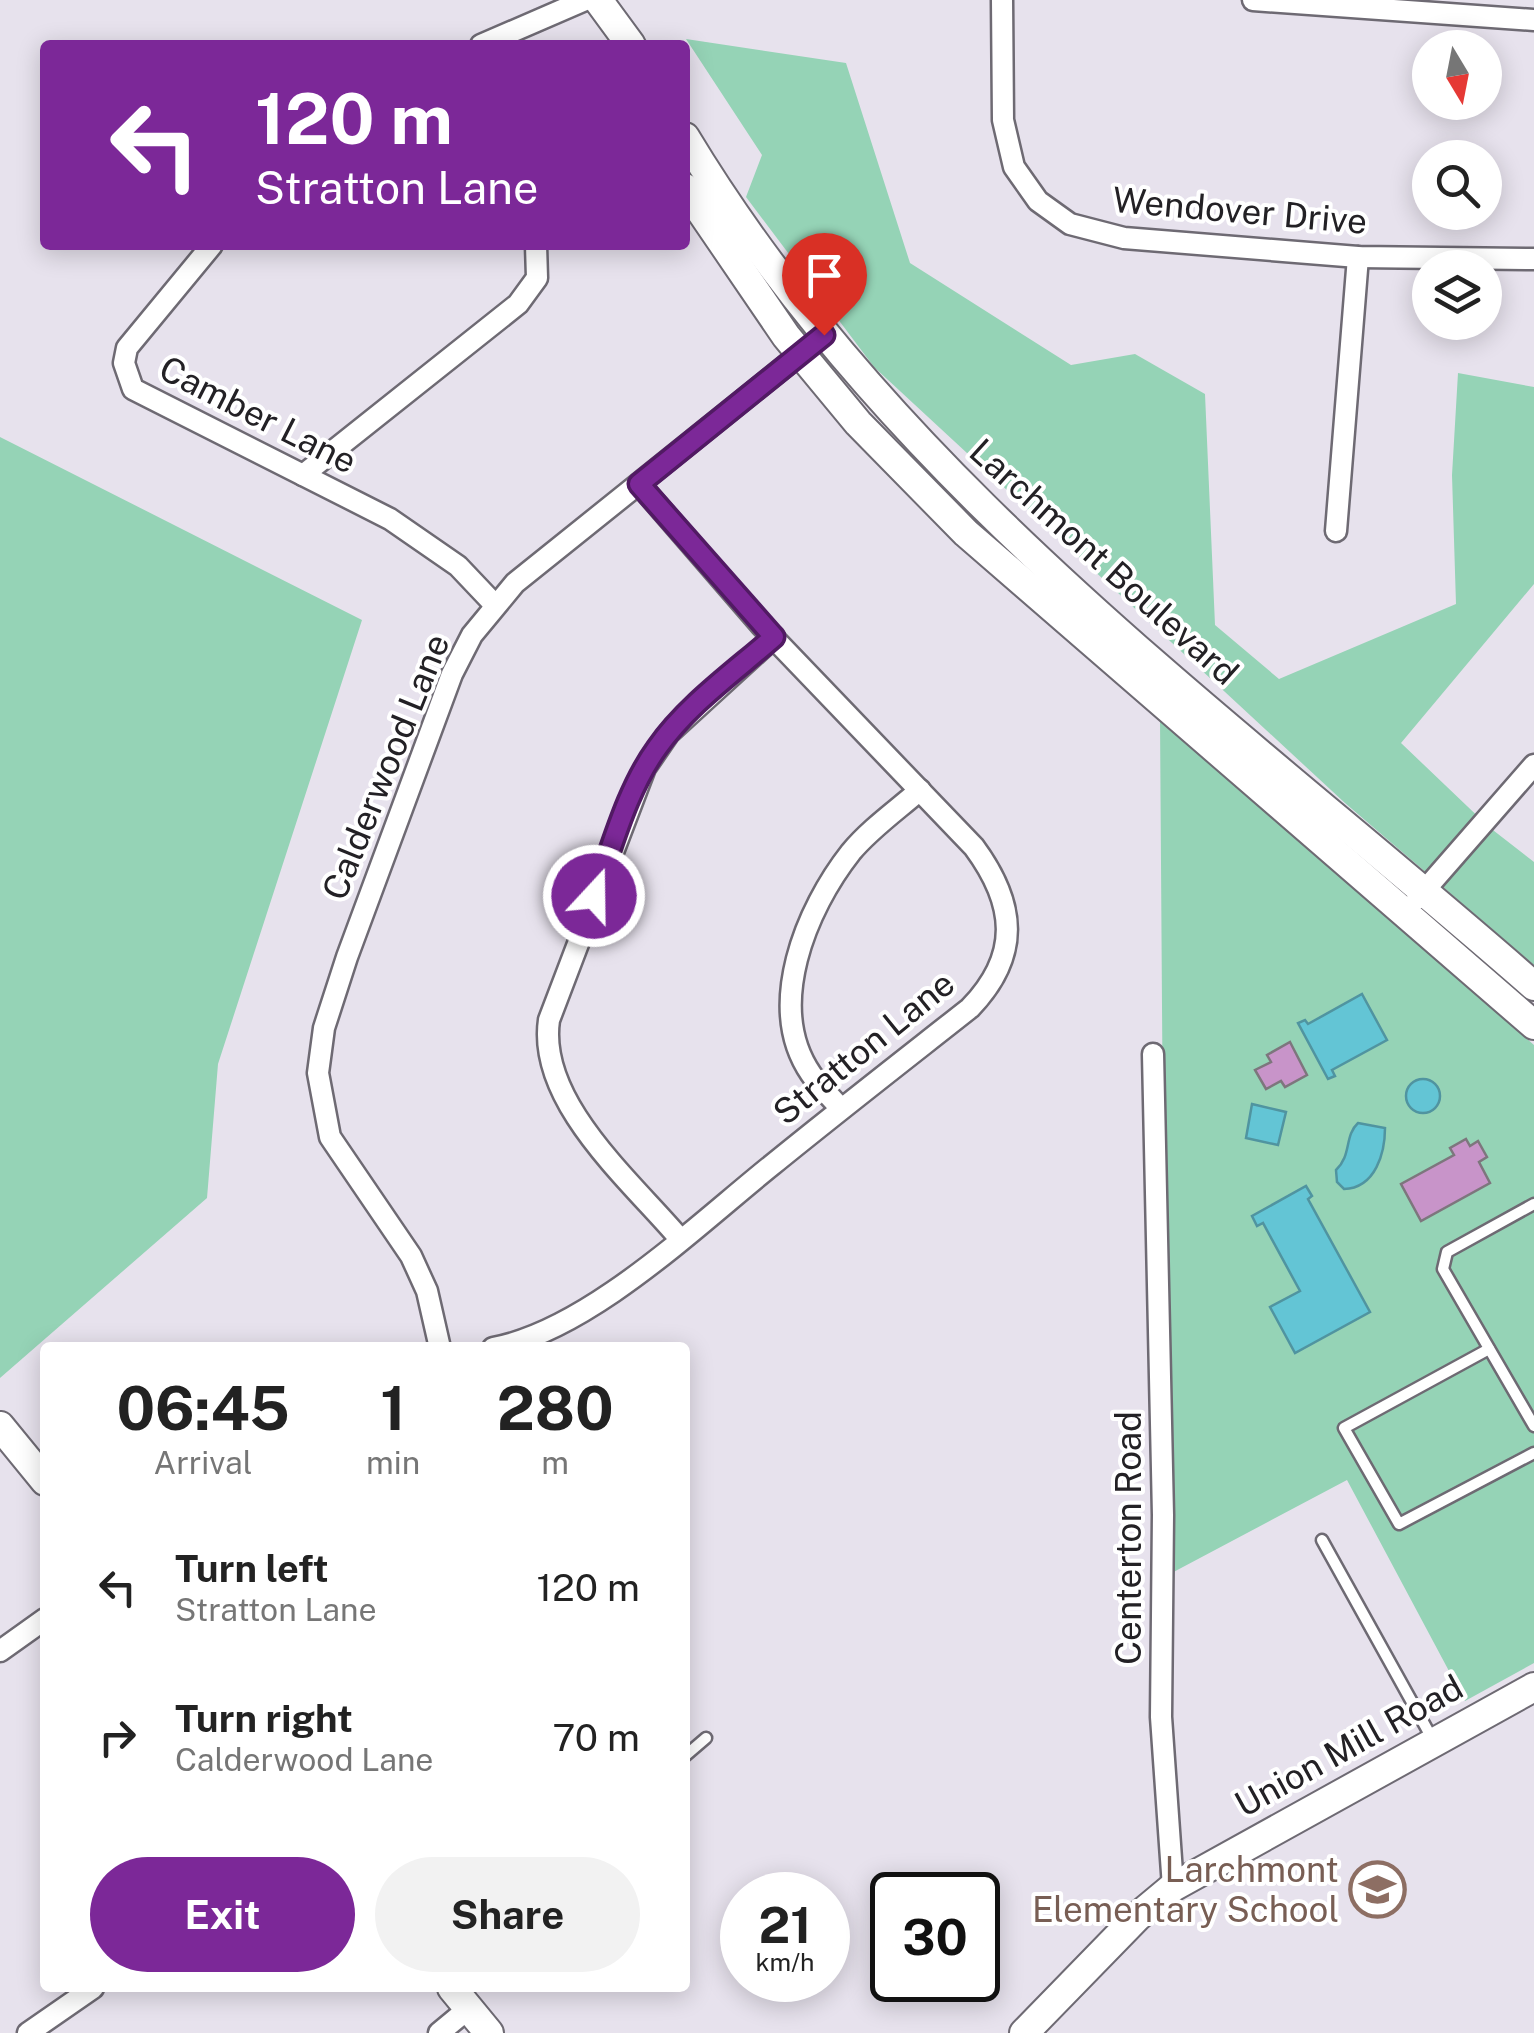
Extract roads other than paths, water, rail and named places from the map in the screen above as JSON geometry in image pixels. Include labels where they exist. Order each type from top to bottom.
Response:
[{"type":"street","points":[[493,40],[585,0]]},
{"type":"street","points":[[597,0],[607,40]]},
{"type":"street","points":[[597,0],[628,40]]},
{"type":"street","name":"Wendover Drive","points":[[1002,0],[1003,120],[1014,166],[1038,201],[1070,224],[1124,238],[1358,257],[1534,259]]},
{"type":"street","points":[[1255,0],[1534,20]]},
{"type":"street","name":"Larchmont Boulevard","points":[[690,145],[740,222],[824,335],[924,450],[1001,526],[1534,986]]},
{"type":"street","name":"Larchmont Boulevard","points":[[690,195],[801,354],[858,423],[966,534],[1534,1026]]},
{"type":"street","name":"Camber Lane","points":[[208,250],[135,334],[124,363],[126,378],[145,398],[303,475],[420,538],[458,566],[495,605]]},
{"type":"street","points":[[303,475],[518,304],[537,278],[536,250]]},
{"type":"street","points":[[1336,530],[1358,257]]},
{"type":"street","name":"Calderwood Lane","points":[[438,1342],[426,1292],[411,1256],[330,1137],[318,1073],[324,1028],[347,957],[445,692],[472,635],[514,583],[824,335]]},
{"type":"street","name":"Stratton Lane","points":[[512,1342],[572,1318],[680,1239],[970,1008],[998,972],[1006,951],[1004,905],[992,874],[974,847],[774,637],[639,484]]},
{"type":"street","points":[[680,1239],[567,1102],[552,1072],[547,1036],[553,1004],[645,768],[668,733],[774,637]]},
{"type":"street","points":[[1404,913],[1534,765]]},
{"type":"street","points":[[841,1109],[810,1073],[798,1046],[790,1004],[792,977],[835,876],[853,850],[920,790]]},
{"type":"street","name":"Centerton Road","points":[[1153,1054],[1162,1717],[1173,1887]]},
{"type":"street","points":[[0,1426],[40,1475]]},
{"type":"street","points":[[0,1650],[40,1622]]},
{"type":"street","name":"Union Mill Road","points":[[1024,2033],[1107,1946],[1173,1887],[1534,1687]]},
{"type":"street","points":[[28,2033],[87,1992]]},
{"type":"street","points":[[438,2033],[460,1998],[489,2033]]},
{"type":"lane","points":[[1532,1208],[1447,1252],[1443,1269],[1534,1426]]},
{"type":"lane","points":[[1490,1349],[1344,1428],[1398,1524],[1534,1453]]},
{"type":"lane","points":[[1322,1540],[1434,1741]]},
{"type":"lane","points":[[690,1752],[706,1738]]},
{"type":"water","points":[[1362,994],[1387,1040],[1332,1070],[1335,1076],[1328,1079],[1298,1023],[1305,1020],[1308,1024]]},
{"type":"water","points":[[1423,1079],[1435,1084],[1440,1096],[1435,1108],[1423,1113],[1411,1108],[1406,1096],[1411,1084]]},
{"type":"water","points":[[1252,1104],[1286,1112],[1278,1145],[1246,1138]]},
{"type":"water","points":[[1358,1123],[1385,1128],[1383,1148],[1371,1176],[1344,1189],[1337,1182],[1336,1170]]},
{"type":"water","points":[[1306,1186],[1312,1196],[1308,1199],[1370,1312],[1295,1353],[1270,1307],[1300,1291],[1263,1223],[1257,1226],[1252,1216]]},
{"type":"place","name":"Larchmont Elementary School","points":[[1378,1890]]}]
